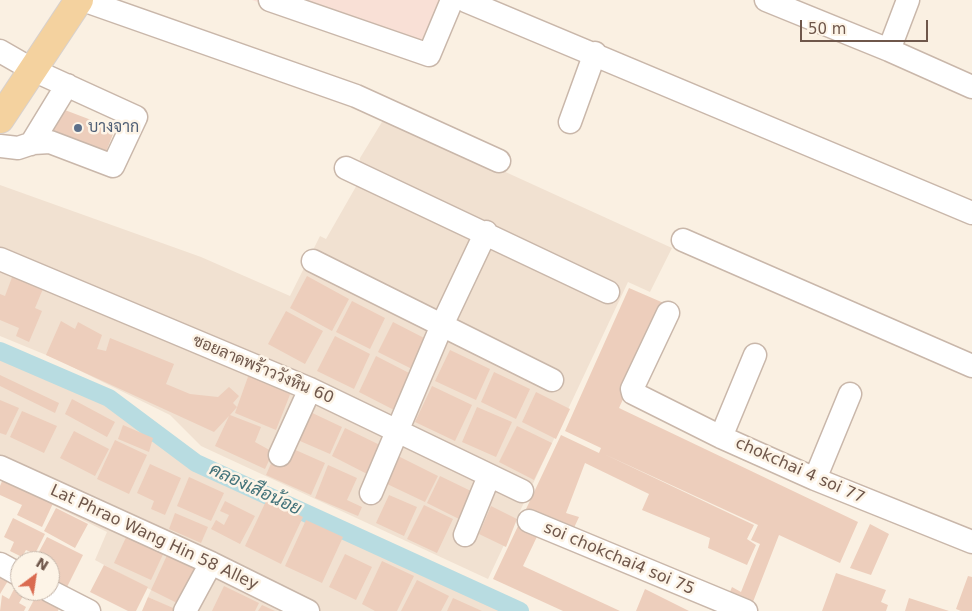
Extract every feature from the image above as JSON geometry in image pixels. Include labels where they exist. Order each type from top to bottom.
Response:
[{"type":"main road","points":[[0,119],[11,63],[81,0]]},
{"type":"street","points":[[81,0],[356,96],[500,161]]},
{"type":"street","points":[[270,0],[429,55],[452,0]]},
{"type":"street","points":[[766,0],[889,50],[972,87]]},
{"type":"street","points":[[889,50],[908,0]]},
{"type":"street","points":[[466,1],[595,53],[972,212]]},
{"type":"street","points":[[570,122],[595,53]]},
{"type":"street","points":[[0,146],[18,148],[30,144],[50,142],[114,166],[136,117],[67,85],[11,63]]},
{"type":"street","points":[[30,144],[67,85]]},
{"type":"street","points":[[346,168],[486,232],[608,292]]},
{"type":"street","points":[[371,493],[442,325],[486,232]]},
{"type":"street","points":[[683,240],[972,366]]},
{"type":"street","name":"ซอยลาดพร้าววังหิน 60","points":[[0,259],[310,389],[522,491]]},
{"type":"street","points":[[314,261],[552,380]]},
{"type":"street","name":"chokchai 4 soi 77","points":[[668,313],[632,392],[721,437],[815,479],[972,542]]},
{"type":"street","points":[[721,437],[755,355]]},
{"type":"street","points":[[280,455],[310,389]]},
{"type":"street","points":[[815,479],[850,394]]},
{"type":"street","name":"Lat Phrao Wang Hin 58 Alley","points":[[0,467],[211,563],[306,611]]},
{"type":"street","points":[[465,535],[490,476]]},
{"type":"street","name":"soi chokchai4 soi 75","points":[[529,521],[742,610]]},
{"type":"street","points":[[185,611],[211,563]]},
{"type":"street","points":[[60,596],[89,611]]},
{"type":"shaded area","points":[[252,0],[457,0],[435,62]]},
{"type":"shaded area","points":[[385,117],[672,248],[650,292],[628,282],[488,579],[201,446],[170,415],[56,359],[0,336],[0,185],[201,257],[290,296],[320,236],[326,239],[358,183],[360,158]]},
{"type":"shaded area","points":[[0,353],[108,403],[192,465],[511,611],[178,611],[148,597],[151,590],[95,560],[107,532],[0,479]]},
{"type":"building","name":"บางจาก","points":[[49,104],[115,129],[106,152],[40,127]]},
{"type":"building","points":[[14,272],[45,284],[35,308],[42,311],[29,342],[16,336],[19,328],[0,320],[0,294],[5,296]]},
{"type":"building","points":[[307,276],[349,299],[332,331],[290,308]]},
{"type":"building","points":[[629,288],[666,304],[619,408],[858,522],[840,563],[779,535],[751,607],[727,599],[732,587],[741,592],[760,544],[751,540],[758,525],[604,454],[754,525],[747,539],[756,545],[747,565],[708,548],[710,538],[642,510],[649,494],[585,463],[566,513],[579,517],[572,532],[544,522],[523,566],[620,611],[563,611],[493,579],[561,435],[599,453],[601,448],[565,431]]},
{"type":"building","points":[[352,301],[385,318],[370,349],[336,332]]},
{"type":"building","points":[[286,311],[323,331],[305,364],[268,344]]},
{"type":"building","points":[[61,321],[75,329],[78,322],[102,335],[97,349],[106,351],[110,338],[174,364],[166,384],[190,394],[218,397],[229,387],[239,396],[233,403],[237,407],[230,415],[261,427],[255,442],[273,452],[265,469],[215,446],[229,416],[214,432],[46,355]]},
{"type":"building","points":[[393,322],[428,340],[414,370],[378,352]]},
{"type":"building","points":[[335,336],[370,354],[354,389],[317,371]]},
{"type":"building","points":[[450,350],[490,369],[476,400],[435,381]]},
{"type":"building","points":[[376,356],[413,375],[396,411],[359,392]]},
{"type":"building","points":[[494,372],[530,389],[516,419],[481,402]]},
{"type":"building","points":[[249,374],[291,392],[276,430],[235,413]]},
{"type":"building","points":[[0,375],[59,403],[55,413],[0,386]]},
{"type":"building","points":[[432,386],[472,405],[455,441],[415,422]]},
{"type":"building","points":[[536,392],[570,409],[556,439],[522,422]]},
{"type":"building","points":[[72,399],[115,422],[107,437],[65,414]]},
{"type":"building","points":[[0,400],[19,408],[6,435],[0,433]]},
{"type":"building","points":[[477,407],[512,422],[496,457],[462,442]]},
{"type":"building","points":[[306,410],[342,427],[330,454],[293,438]]},
{"type":"building","points":[[22,411],[57,426],[44,453],[10,437]]},
{"type":"building","points":[[123,425],[153,438],[149,452],[118,439]]},
{"type":"building","points":[[517,426],[552,443],[534,480],[499,462]]},
{"type":"building","points":[[345,428],[384,447],[371,476],[332,456]]},
{"type":"building","points":[[74,431],[109,449],[95,476],[60,458]]},
{"type":"building","points":[[115,440],[147,455],[129,494],[97,479]]},
{"type":"building","points":[[291,448],[325,463],[311,495],[266,475],[273,459]]},
{"type":"building","points":[[398,456],[438,476],[425,502],[385,483]]},
{"type":"building","points":[[150,464],[181,478],[165,515],[151,509],[154,501],[137,493]]},
{"type":"building","points":[[328,465],[357,478],[347,500],[362,507],[358,516],[315,498]]},
{"type":"building","points":[[5,474],[56,497],[42,527],[17,515],[22,505],[0,495],[0,486]]},
{"type":"building","points":[[440,476],[473,492],[461,520],[427,503]]},
{"type":"building","points":[[189,477],[224,493],[211,521],[177,506]]},
{"type":"building","points":[[389,495],[417,507],[404,536],[376,523]]},
{"type":"building","points":[[267,499],[303,517],[281,564],[245,546]]},
{"type":"building","points":[[225,501],[255,516],[240,544],[211,529],[216,520],[224,525],[229,515],[220,511]]},
{"type":"building","points":[[424,505],[453,519],[437,553],[407,539]]},
{"type":"building","points":[[491,506],[517,519],[506,547],[479,534]]},
{"type":"building","points":[[56,508],[88,524],[75,548],[44,531]]},
{"type":"building","points":[[175,513],[208,527],[201,543],[169,529]]},
{"type":"building","points":[[13,518],[45,534],[36,551],[10,551],[14,542],[4,537]]},
{"type":"building","points":[[306,520],[343,537],[322,583],[285,566]]},
{"type":"building","points":[[870,524],[889,534],[871,575],[850,568]]},
{"type":"building","points":[[129,531],[166,548],[151,580],[114,563]]},
{"type":"building","points":[[47,537],[83,555],[66,589],[60,586],[60,551],[39,551]]},
{"type":"building","points":[[169,551],[204,569],[185,607],[151,590]]},
{"type":"building","points":[[345,554],[372,567],[356,600],[329,587]]},
{"type":"building","points":[[382,561],[414,576],[397,611],[375,611],[362,604]]},
{"type":"building","points":[[104,565],[148,587],[136,611],[128,611],[90,592]]},
{"type":"building","points":[[836,573],[886,590],[881,602],[888,605],[886,611],[822,611]]},
{"type":"building","points":[[0,574],[9,579],[0,594]]},
{"type":"building","points":[[968,576],[972,577],[972,611],[961,611],[956,609]]},
{"type":"building","points":[[417,580],[449,596],[441,611],[401,611]]},
{"type":"building","points":[[224,586],[259,603],[255,611],[212,611]]},
{"type":"building","points":[[645,589],[689,611],[636,611]]},
{"type":"building","points":[[2,595],[9,599],[10,597],[10,601],[20,601],[19,603],[26,607],[24,611],[0,611]]},
{"type":"building","points":[[148,597],[180,611],[142,611]]},
{"type":"building","points":[[453,598],[482,611],[447,611]]},
{"type":"building","points":[[909,598],[949,611],[905,611]]},
{"type":"building","points":[[33,601],[46,601],[59,608],[58,611],[28,611]]},
{"type":"building","points":[[262,605],[275,611],[258,611]]},
{"type":"waterway","name":"คลองเสือน้อย","points":[[0,351],[109,398],[196,463],[520,611]]},
{"type":"place","name":"บางจาก","points":[[78,128]]}]
